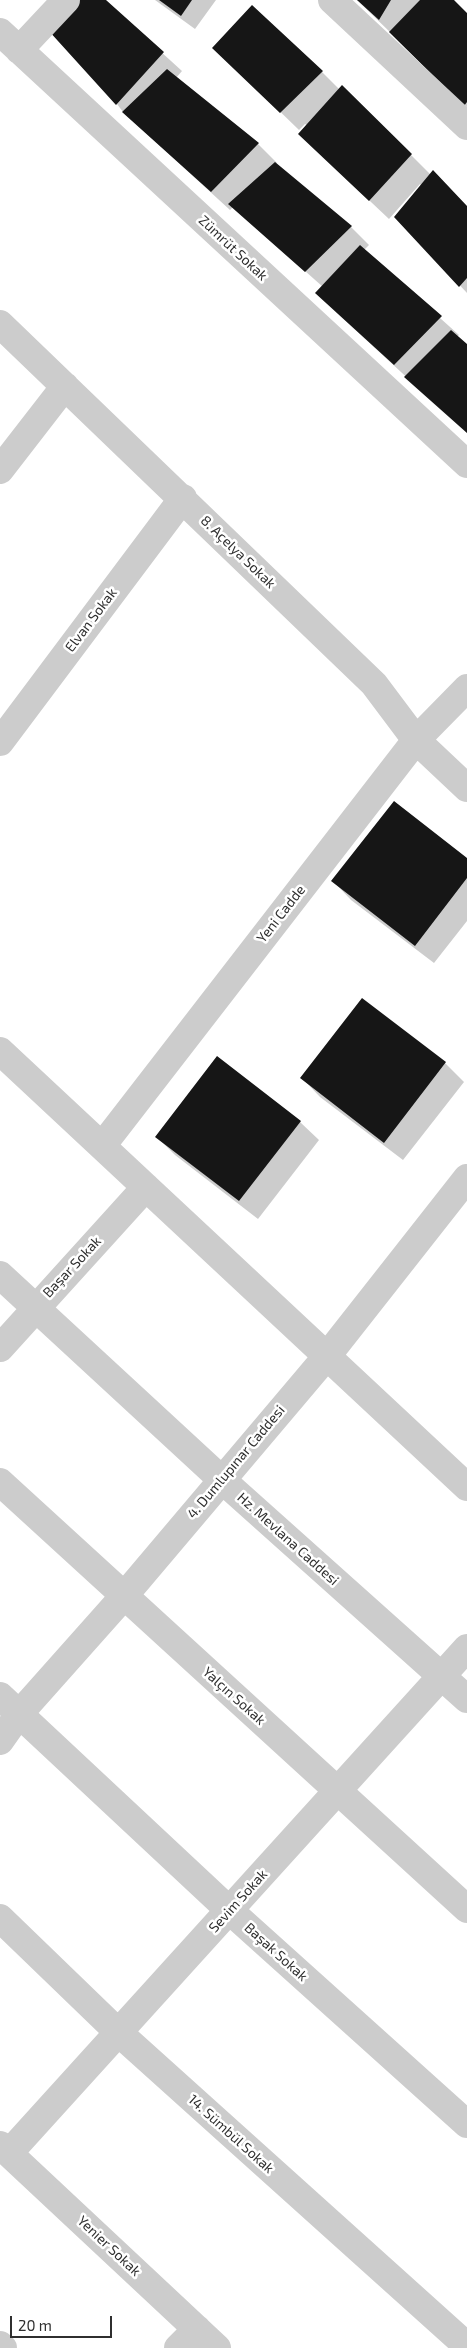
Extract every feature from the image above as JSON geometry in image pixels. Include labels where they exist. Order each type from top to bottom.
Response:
[{"type":"street","points":[[10,41],[66,0]]},
{"type":"street","points":[[332,0],[467,126]]},
{"type":"street","name":"Zümrüt Sokak","points":[[10,41],[467,464]]},
{"type":"street","name":"8. Açelya Sokak","points":[[0,324],[183,498],[374,684],[416,740],[467,788]]},
{"type":"street","points":[[0,470],[66,386]]},
{"type":"street","name":"Elvan Sokak","points":[[0,742],[183,498]]},
{"type":"street","name":"Yeni Cadde","points":[[102,1146],[416,740],[467,688]]},
{"type":"street","points":[[0,1051],[467,1488]]},
{"type":"street","name":"4. Dumlupınar Caddesi","points":[[0,1741],[10,1705],[124,1596],[327,1356],[467,1178]]},
{"type":"street","name":"Başar Sokak","points":[[0,1348],[35,1307],[146,1187]]},
{"type":"street","name":"Hz. Mevlana Caddesi","points":[[0,1275],[221,1479],[467,1699]]},
{"type":"street","name":"Yalçın Sokak","points":[[0,1482],[467,1909]]},
{"type":"street","name":"Sevim Sokak","points":[[5,2149],[119,2033],[467,1648]]},
{"type":"street","name":"Başak Sokak","points":[[10,1705],[229,1910],[467,2124]]},
{"type":"street","name":"14. Sümbül Sokak","points":[[0,1918],[119,2033],[467,2346]]},
{"type":"street","name":"Yenier Sokak","points":[[5,2149],[218,2348]]},
{"type":"street","points":[[178,2348],[197,2329]]},
{"type":"building","points":[[70,0],[106,0],[164,52],[116,105],[48,30]]},
{"type":"building","points":[[159,0],[192,0],[181,16]]},
{"type":"building","points":[[357,0],[391,0],[379,20]]},
{"type":"building","points":[[420,0],[454,0],[467,13],[467,102],[464,106],[389,32]]},
{"type":"building","points":[[252,5],[323,71],[280,113],[212,48]]},
{"type":"building","points":[[167,69],[259,143],[211,192],[122,112]]},
{"type":"building","points":[[342,85],[412,154],[369,201],[298,134]]},
{"type":"building","points":[[275,162],[352,226],[305,272],[228,204]]},
{"type":"building","points":[[433,170],[467,206],[467,278],[459,287],[394,217]]},
{"type":"building","points":[[360,245],[442,316],[394,365],[315,293]]},
{"type":"building","points":[[451,330],[467,344],[467,433],[404,377]]},
{"type":"building","points":[[394,801],[467,858],[467,878],[415,946],[331,881]]},
{"type":"building","points":[[362,998],[446,1062],[384,1143],[300,1078]]},
{"type":"building","points":[[217,1056],[301,1121],[239,1201],[155,1137]]}]
